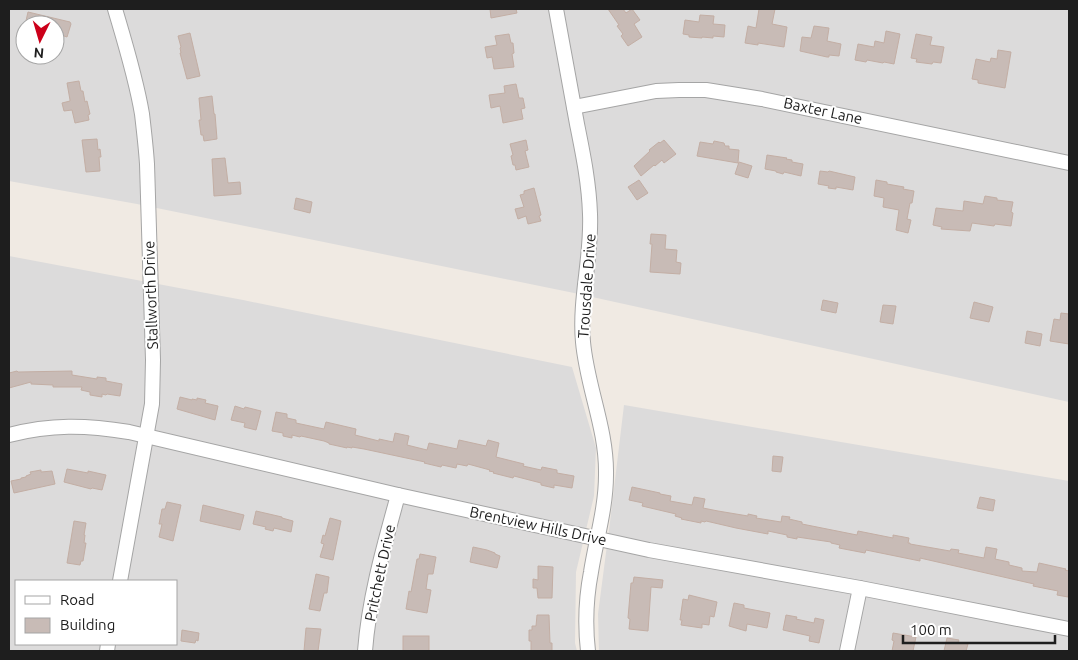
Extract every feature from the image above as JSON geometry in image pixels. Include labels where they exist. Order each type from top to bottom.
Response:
[{"type":"street","name":"Stallworth Drive","points":[[115,9],[127,48],[139,100],[144,133],[147,164],[153,360],[152,404],[120,580]]},
{"type":"street","name":"Trousdale Drive","points":[[556,9],[587,182],[591,229],[583,303],[582,336],[586,367],[604,440],[606,463],[605,498],[588,593],[586,622],[588,651]]},
{"type":"street","name":"Baxter Lane","points":[[574,107],[656,91],[692,90],[719,92],[813,109],[1069,163]]},
{"type":"street","name":"Brentview Hills Drive","points":[[9,435],[44,428],[67,426],[114,430],[147,436],[398,495],[649,550],[860,588],[1069,629]]},
{"type":"street","name":"Pritchett Drive","points":[[366,651],[372,599],[398,495]]},
{"type":"street","points":[[847,651],[860,588]]},
{"type":"shaded area","points":[[9,9],[1069,9],[1069,402],[574,293],[137,204],[9,181]]},
{"type":"shaded area","points":[[9,256],[243,300],[572,367],[596,448],[594,496],[576,572],[575,643],[577,651],[9,651]]},
{"type":"shaded area","points":[[624,405],[1069,481],[1069,651],[599,651],[598,614]]},
{"type":"building","points":[[490,9],[516,9],[517,13],[491,18]]},
{"type":"building","points":[[608,9],[623,9],[626,13],[632,9],[640,20],[634,24],[642,37],[628,46],[621,36],[623,34],[617,26],[619,25]]},
{"type":"building","points":[[759,9],[775,9],[772,24],[787,27],[784,47],[745,43],[748,26],[756,28]]},
{"type":"building","points":[[28,12],[41,15],[27,15]]},
{"type":"building","points":[[700,15],[714,16],[713,24],[725,25],[724,37],[702,38],[689,37],[689,35],[683,34],[685,20],[699,22]]},
{"type":"building","points":[[65,21],[71,24],[67,37],[65,36]]},
{"type":"building","points":[[814,26],[829,28],[827,41],[841,44],[839,56],[829,55],[827,57],[800,51],[802,37],[811,38]]},
{"type":"building","points":[[886,31],[900,34],[894,64],[855,60],[858,44],[874,47],[875,41],[884,43]]},
{"type":"building","points":[[190,33],[200,76],[187,79],[180,53],[181,47],[178,36]]},
{"type":"building","points":[[509,34],[511,43],[513,43],[514,67],[494,69],[492,57],[487,58],[485,47],[497,45],[495,36]]},
{"type":"building","points":[[916,34],[932,37],[930,45],[944,47],[941,63],[916,62],[917,59],[911,58]]},
{"type":"building","points":[[998,50],[1011,52],[1005,88],[978,83],[978,80],[972,79],[976,59],[990,62],[991,58],[997,59]]},
{"type":"building","points":[[79,81],[90,114],[88,115],[89,120],[75,123],[72,110],[64,111],[62,103],[70,101],[67,83]]},
{"type":"building","points":[[516,84],[519,98],[523,98],[525,108],[521,109],[523,119],[503,123],[500,106],[491,108],[489,95],[505,93],[504,86]]},
{"type":"building","points":[[212,96],[217,139],[204,141],[203,135],[201,135],[199,120],[201,120],[199,98]]},
{"type":"building","points":[[97,139],[101,157],[99,157],[100,171],[86,172],[82,140]]},
{"type":"building","points":[[526,140],[528,150],[525,151],[529,167],[516,170],[515,165],[513,165],[510,144]]},
{"type":"building","points":[[664,140],[676,154],[664,163],[662,160],[654,165],[641,176],[634,166],[649,150]]},
{"type":"building","points":[[714,141],[724,143],[725,146],[729,146],[729,149],[739,150],[738,163],[697,156],[700,142],[713,144]]},
{"type":"building","points":[[767,155],[787,158],[792,160],[792,162],[803,164],[801,176],[765,169]]},
{"type":"building","points":[[225,158],[228,183],[240,182],[241,194],[214,196],[212,159]]},
{"type":"building","points":[[739,162],[752,166],[748,178],[735,174]]},
{"type":"building","points":[[820,171],[829,171],[855,177],[853,190],[836,187],[836,189],[828,188],[829,186],[818,184]]},
{"type":"building","points":[[639,180],[648,193],[637,200],[628,187]]},
{"type":"building","points":[[876,180],[914,191],[907,219],[911,220],[908,233],[896,230],[899,210],[883,207],[884,198],[874,196]]},
{"type":"building","points":[[534,188],[541,221],[528,224],[526,216],[518,219],[515,209],[524,207],[520,195],[524,194],[524,191]]},
{"type":"building","points":[[985,196],[1013,202],[1011,226],[972,223],[970,231],[941,229],[942,227],[933,225],[936,208],[963,211],[964,201],[983,204]]},
{"type":"building","points":[[296,198],[312,202],[310,213],[294,209]]},
{"type":"building","points":[[651,234],[666,235],[665,249],[677,250],[676,262],[681,263],[680,274],[650,272]]},
{"type":"building","points":[[823,300],[838,303],[836,313],[821,310]]},
{"type":"building","points":[[974,302],[993,307],[989,322],[970,318]]},
{"type":"building","points":[[883,305],[896,306],[893,324],[880,322]]},
{"type":"building","points":[[1061,313],[1069,314],[1069,344],[1050,341],[1054,319],[1060,320]]},
{"type":"building","points":[[1027,331],[1042,334],[1040,346],[1025,343]]},
{"type":"building","points":[[17,371],[72,371],[72,375],[97,379],[97,377],[106,378],[106,381],[122,384],[120,396],[102,394],[102,397],[90,395],[90,392],[81,390],[82,387],[53,387],[53,385],[31,384],[31,382],[9,388],[9,373]]},
{"type":"building","points":[[180,397],[192,400],[197,400],[197,398],[206,400],[205,403],[218,406],[215,420],[177,409]]},
{"type":"building","points":[[235,406],[261,411],[256,430],[244,427],[245,423],[231,420]]},
{"type":"building","points":[[276,412],[287,414],[287,418],[296,420],[296,423],[324,429],[326,422],[356,429],[355,435],[379,441],[379,439],[393,442],[395,433],[409,436],[407,445],[427,450],[429,443],[457,449],[459,440],[486,446],[488,440],[499,443],[496,457],[524,464],[523,466],[541,470],[542,467],[557,470],[557,473],[574,476],[572,488],[554,485],[554,488],[541,485],[541,483],[493,473],[490,470],[468,464],[467,466],[457,464],[456,468],[442,465],[441,467],[364,449],[347,448],[301,436],[292,435],[292,438],[283,436],[283,433],[272,431]]},
{"type":"building","points":[[773,456],[783,457],[781,472],[772,471]]},
{"type":"building","points":[[67,469],[106,475],[102,490],[64,482]]},
{"type":"building","points":[[41,470],[41,472],[52,471],[55,484],[14,493],[11,481],[26,477],[31,474],[30,472]]},
{"type":"building","points":[[632,487],[671,496],[670,501],[692,505],[694,497],[705,499],[703,508],[748,516],[748,514],[757,516],[756,518],[781,522],[782,516],[790,517],[789,519],[802,522],[802,524],[857,535],[858,531],[893,538],[893,535],[909,538],[908,543],[910,544],[950,551],[951,549],[959,550],[958,553],[984,558],[986,547],[997,549],[995,559],[1009,562],[1009,565],[1022,568],[1022,571],[1037,572],[1039,563],[1069,571],[1068,597],[1057,595],[1058,591],[1033,586],[1034,584],[920,558],[920,561],[866,550],[865,553],[839,548],[840,545],[831,542],[797,537],[797,539],[768,531],[768,534],[706,521],[701,521],[701,523],[681,519],[675,516],[676,514],[642,506],[643,503],[629,500]]},
{"type":"building","points":[[980,497],[995,500],[993,511],[977,508]]},
{"type":"building","points":[[167,502],[181,505],[173,541],[159,537],[162,524],[159,524],[162,509],[165,509]]},
{"type":"building","points":[[203,505],[244,515],[240,530],[200,521]]},
{"type":"building","points":[[256,511],[293,521],[291,532],[274,528],[273,531],[253,524]]},
{"type":"building","points":[[330,518],[341,521],[333,560],[320,557],[324,544],[321,543],[323,535],[325,536]]},
{"type":"building","points":[[74,521],[86,523],[84,543],[86,543],[83,561],[81,561],[80,565],[67,563]]},
{"type":"building","points":[[473,547],[487,550],[500,556],[497,568],[470,562]]},
{"type":"building","points":[[420,554],[436,557],[433,574],[428,574],[426,589],[431,590],[427,613],[406,609],[417,559],[419,559]]},
{"type":"building","points":[[538,566],[553,567],[552,598],[538,598],[537,588],[533,588],[533,579],[538,580]]},
{"type":"building","points":[[316,574],[329,577],[327,593],[324,593],[320,611],[309,609]]},
{"type":"building","points":[[634,577],[663,580],[662,588],[651,587],[648,631],[629,629],[631,583],[633,583]]},
{"type":"building","points":[[689,595],[717,602],[714,617],[710,616],[709,625],[702,624],[702,628],[681,625],[683,599],[688,600]]},
{"type":"building","points":[[734,603],[744,605],[744,608],[770,613],[767,628],[747,624],[746,631],[729,626]]},
{"type":"building","points":[[537,615],[549,615],[552,651],[531,651],[529,630],[532,630],[532,626],[536,626]]},
{"type":"building","points":[[786,615],[814,623],[815,618],[824,620],[819,643],[809,641],[810,636],[783,630]]},
{"type":"building","points":[[306,628],[321,629],[318,651],[304,651]]},
{"type":"building","points":[[182,630],[199,633],[198,641],[196,640],[195,643],[181,641]]},
{"type":"building","points":[[893,633],[916,637],[913,651],[892,651]]},
{"type":"building","points":[[403,636],[429,636],[429,651],[403,651]]},
{"type":"building","points":[[947,638],[968,644],[966,651],[944,651]]}]
